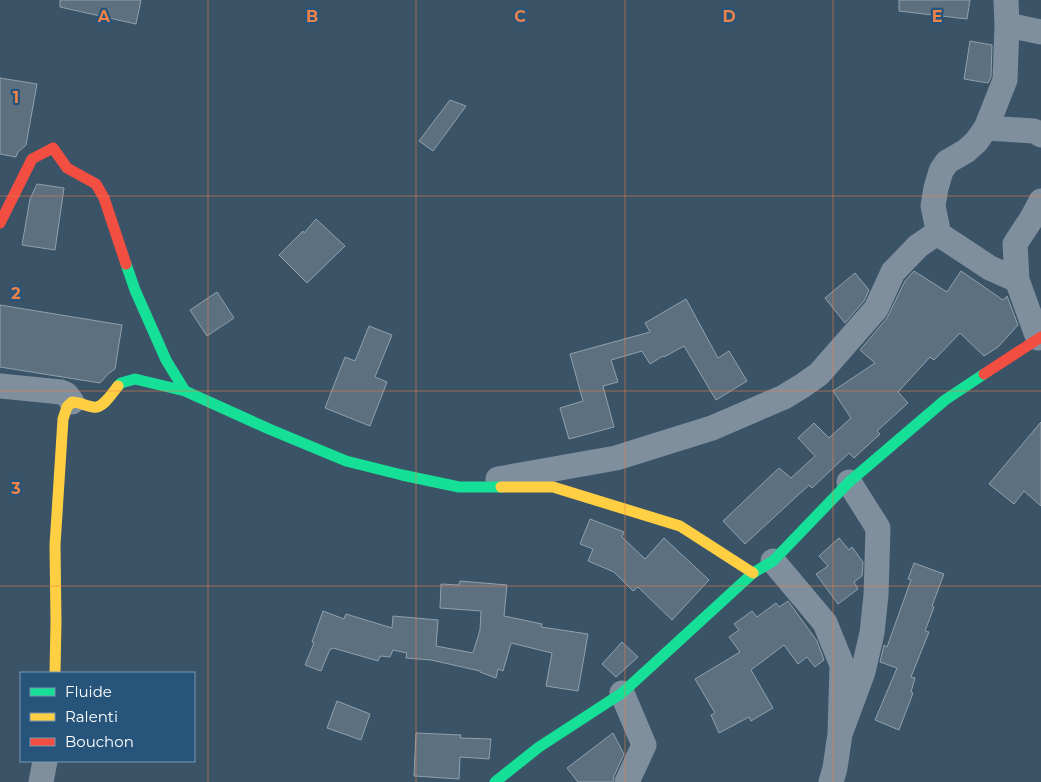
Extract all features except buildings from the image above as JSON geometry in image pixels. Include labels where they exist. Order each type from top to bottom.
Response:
[{"type":"street","points":[[937,233],[933,206],[941,170],[947,162],[966,151],[976,142],[986,128],[1005,80],[1006,0]]},
{"type":"street","points":[[1007,25],[1041,32]]},
{"type":"street","points":[[986,128],[1034,131],[1041,135]]},
{"type":"street","points":[[0,223],[32,159],[53,148],[67,168],[96,184],[104,198],[135,290],[166,360],[185,391]]},
{"type":"street","points":[[495,782],[539,747],[622,693],[763,567],[849,482],[945,400],[1040,338],[1017,280],[1015,244],[1041,201]]},
{"type":"street","points":[[937,233],[990,268],[1017,280]]},
{"type":"street","points":[[459,487],[616,458],[712,428],[784,397],[819,374],[876,308],[893,272],[918,246],[937,233]]},
{"type":"street","points":[[55,672],[55,545],[63,418],[67,407],[72,402],[97,407],[121,383],[134,379],[185,391],[346,461],[459,487],[553,487],[680,526],[763,567],[825,623],[842,665],[840,734],[831,782]]},
{"type":"street","points":[[0,386],[61,392],[66,394],[72,402]]},
{"type":"street","points":[[840,734],[864,672],[872,633],[876,595],[878,528],[849,482]]},
{"type":"street","points":[[622,693],[644,745],[627,782]]},
{"type":"street","points":[[41,782],[44,762]]},
{"type":"traffic: fast","points":[[126,264],[135,290],[166,360],[185,391]]},
{"type":"traffic: fast","points":[[495,782],[539,747],[622,693],[753,573],[773,561],[849,482],[945,400],[984,374]]},
{"type":"traffic: fast","points":[[118,386],[121,383],[135,379],[185,391],[346,461],[459,487],[501,487]]},
{"type":"traffic: slow","points":[[55,672],[55,545],[63,419],[67,407],[72,402],[100,406],[118,386]]},
{"type":"traffic: slow","points":[[501,487],[553,487],[680,526],[753,573]]},
{"type":"traffic: jam","points":[[0,223],[32,159],[53,148],[67,168],[96,184],[104,198],[126,264]]},
{"type":"traffic: jam","points":[[984,374],[1041,337]]}]
